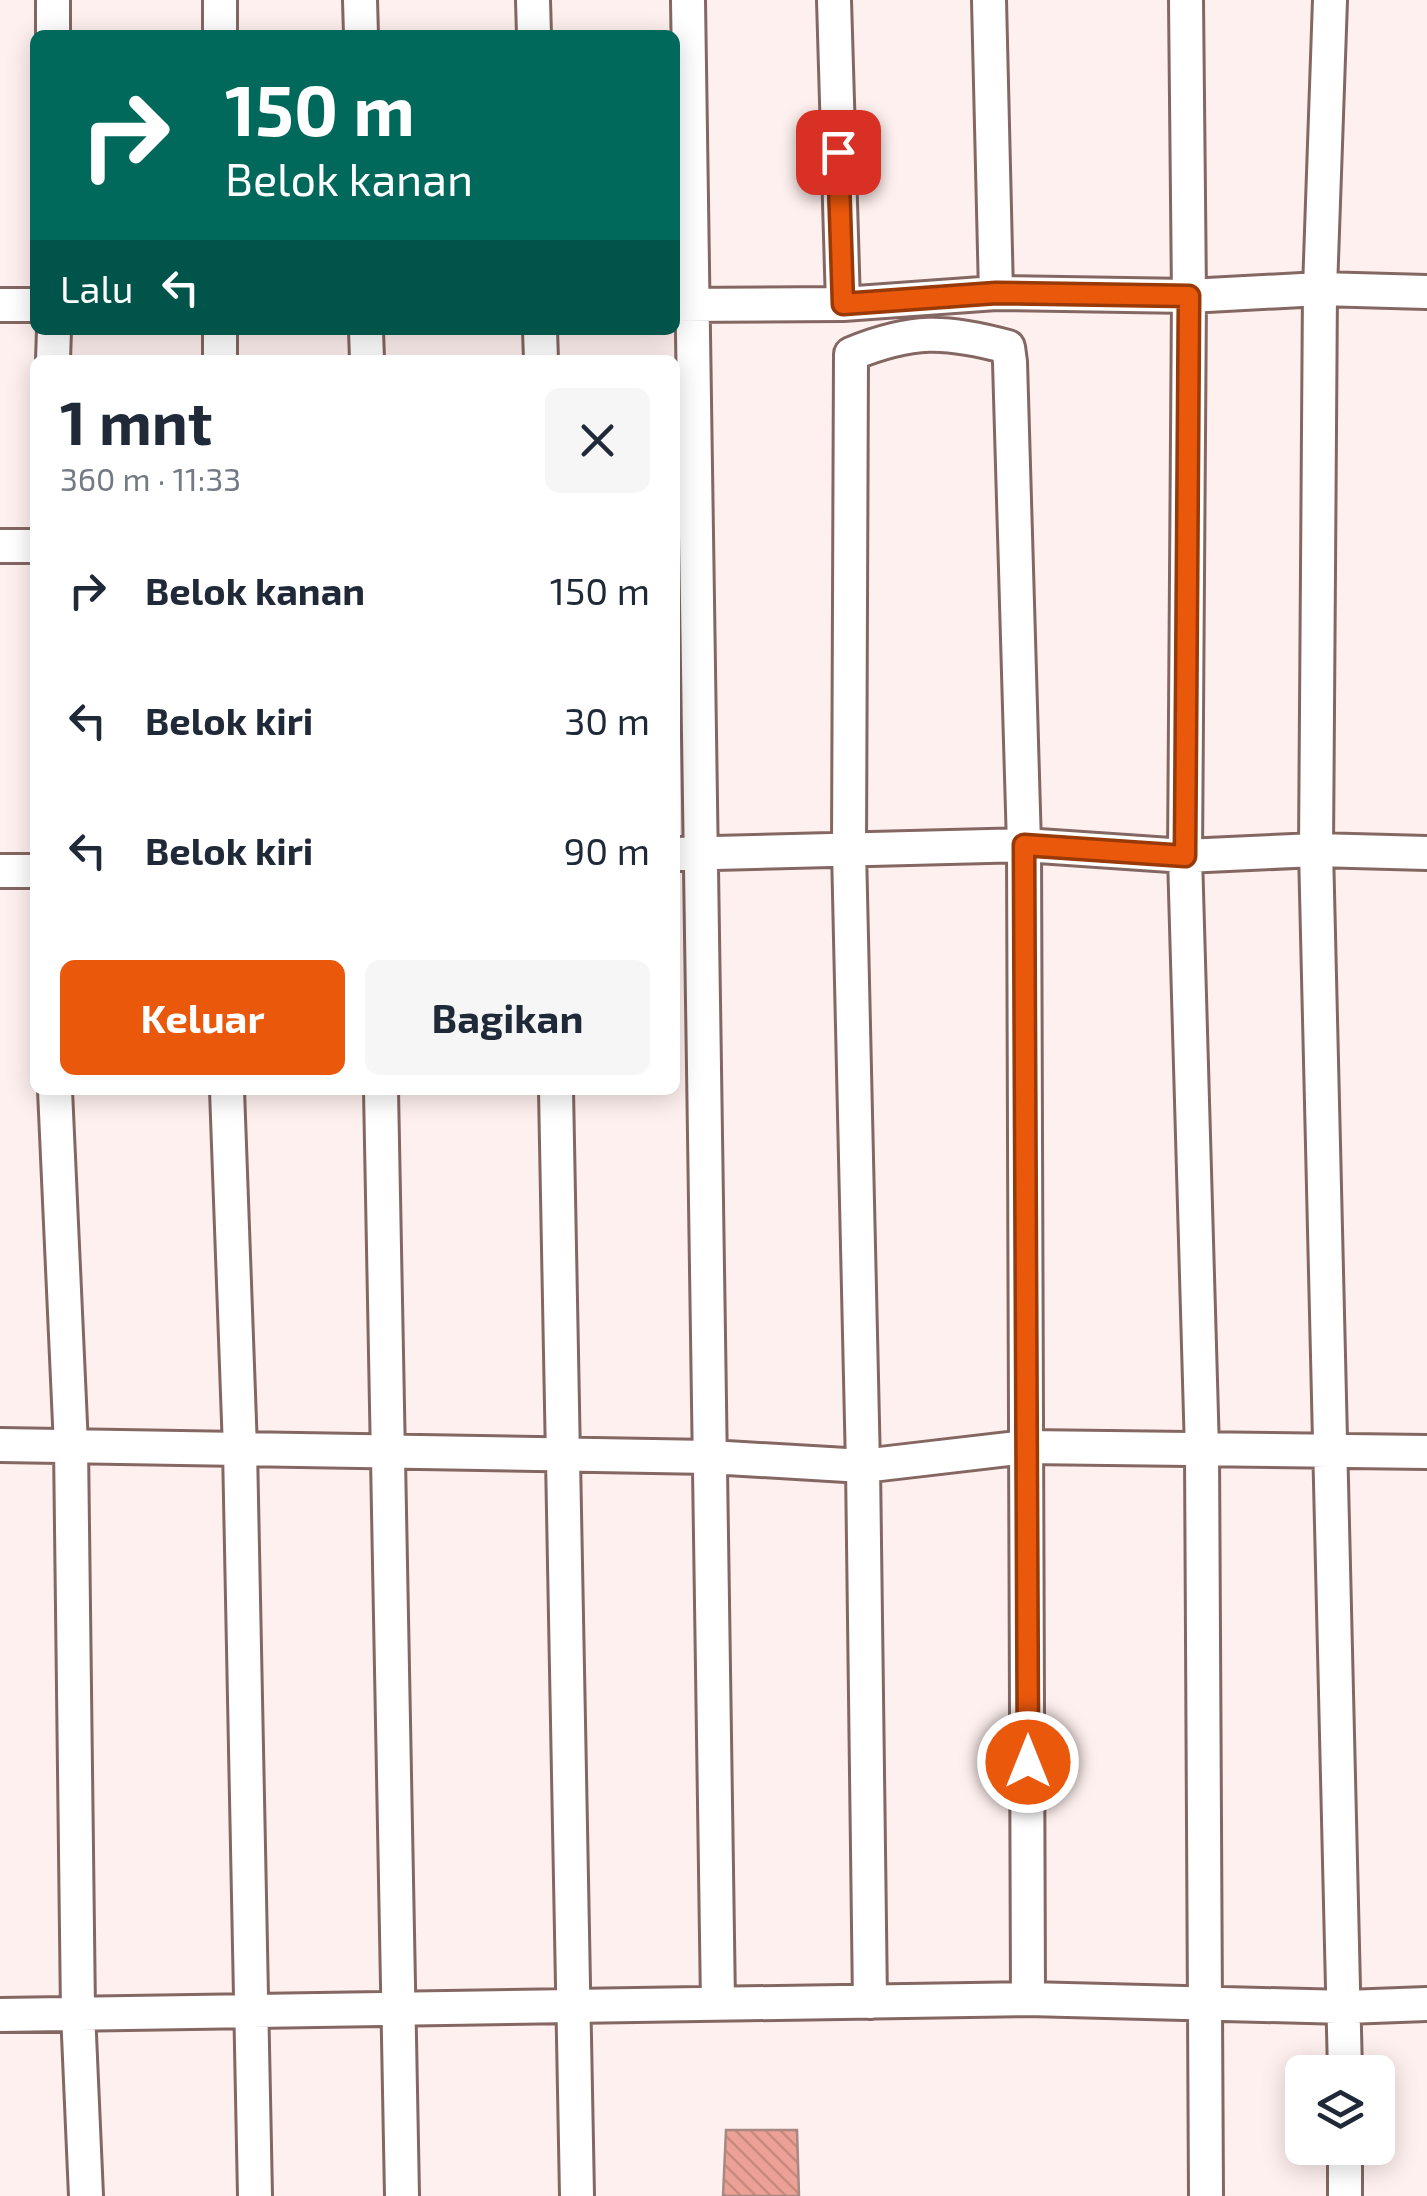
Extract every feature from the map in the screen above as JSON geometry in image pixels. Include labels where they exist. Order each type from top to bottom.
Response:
[{"type":"street","points":[[53,0],[53,30]]},
{"type":"street","points":[[220,0],[220,30]]},
{"type":"street","points":[[360,0],[360,30]]},
{"type":"street","points":[[533,0],[534,30]]},
{"type":"street","points":[[688,0],[684,305],[688,853],[710,1457],[718,2002]]},
{"type":"street","points":[[834,0],[843,304]]},
{"type":"street","points":[[989,0],[996,293]]},
{"type":"street","points":[[1186,0],[1189,296],[1185,856],[1202,1451],[1206,2196]]},
{"type":"street","points":[[1330,0],[1320,289],[1316,850],[1345,2055]]},
{"type":"street","points":[[684,305],[843,304],[996,293],[1189,296],[1320,289],[1427,292]]},
{"type":"street","points":[[0,305],[30,305]]},
{"type":"street","points":[[870,2002],[848,850],[850,354],[890,338],[958,334],[1008,347],[1010,362],[1024,845],[1028,1998]]},
{"type":"street","points":[[0,546],[30,546]]},
{"type":"street","points":[[688,853],[1024,845],[1185,856],[1316,850],[1427,852]]},
{"type":"street","points":[[0,871],[30,872]]},
{"type":"street","points":[[55,1095],[71,1446],[78,2012],[86,2196]]},
{"type":"street","points":[[227,1095],[240,1449],[255,2196]]},
{"type":"street","points":[[381,1095],[402,2196]]},
{"type":"street","points":[[556,1095],[577,2196]]},
{"type":"street","points":[[0,1445],[710,1457],[862,1466],[1026,1448],[1427,1452]]},
{"type":"street","points":[[0,2015],[1028,1998],[1346,2006],[1427,2004]]},
{"type":"street","points":[[1344,2196],[1345,2165]]},
{"type":"building","points":[[726,2130],[797,2130],[799,2196],[723,2196]]},
{"type":"route","points":[[838,152],[843,304],[996,293],[1189,296],[1185,856],[1024,845],[1028,1762]]}]
